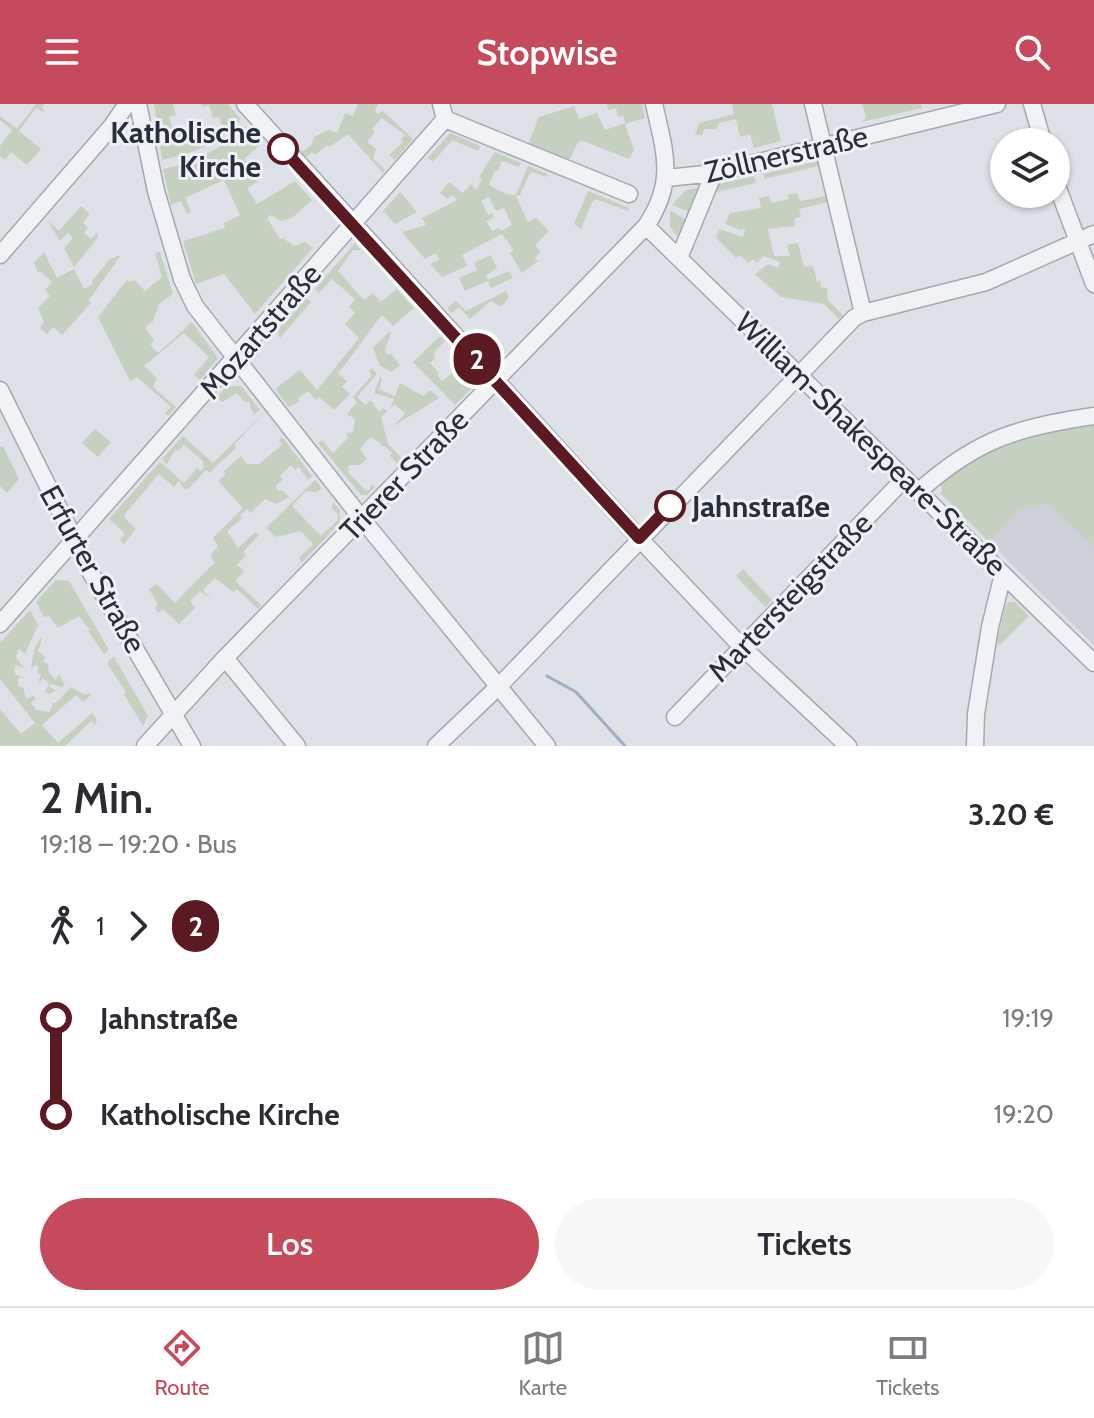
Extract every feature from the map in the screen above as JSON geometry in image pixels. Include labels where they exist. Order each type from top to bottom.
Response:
[{"type":"street","points":[[0,255],[111,127],[127,104]]},
{"type":"street","points":[[138,104],[156,191],[187,293],[362,519],[547,746]]},
{"type":"street","points":[[245,104],[639,538],[741,646],[848,746]]},
{"type":"street","name":"Trierer Straße","points":[[145,746],[225,658],[646,226],[663,196],[667,178],[665,152],[654,104]]},
{"type":"street","points":[[813,104],[863,313]]},
{"type":"street","name":"Zöllnerstraße","points":[[667,178],[714,173],[997,104]]},
{"type":"street","points":[[1032,104],[1039,128]]},
{"type":"street","points":[[443,112],[629,194]]},
{"type":"street","name":"Mozartstraße","points":[[0,624],[353,225],[443,112]]},
{"type":"street","points":[[679,258],[714,173]]},
{"type":"street","points":[[1065,208],[1077,241],[1090,260],[1094,284]]},
{"type":"street","name":"William-Shakespeare-Straße","points":[[646,226],[1094,663]]},
{"type":"street","points":[[436,746],[499,686],[854,318],[863,313],[986,282],[1094,234]]},
{"type":"street","name":"Erfurter Straße","points":[[0,390],[74,541],[192,746]]},
{"type":"street","points":[[919,491],[960,457],[996,438],[1028,427],[1094,416]]},
{"type":"street","name":"Martersteigstraße","points":[[675,717],[905,478]]},
{"type":"street","points":[[975,746],[976,714],[990,627],[1003,574]]},
{"type":"street","points":[[225,658],[297,746]]},
{"type":"shaded area","points":[[1047,503],[1094,504],[1094,645],[989,542],[1019,510]]},
{"type":"green space","points":[[36,104],[44,104],[42,108],[45,110],[36,108],[19,131],[41,149],[27,165],[11,152],[5,160],[0,156],[0,146],[12,130],[0,120],[0,116],[17,129]]},
{"type":"green space","points":[[154,104],[173,104],[176,115],[169,117],[173,131],[180,129],[184,140],[201,147],[206,137],[211,135],[210,131],[221,132],[223,128],[219,117],[213,118],[209,105],[203,107],[202,104],[228,104],[241,120],[205,146],[162,160]]},
{"type":"green space","points":[[358,104],[378,104],[377,114],[383,111],[413,139],[395,160],[389,155],[403,142],[401,140],[405,135],[382,118],[372,129],[375,132],[367,142],[376,149],[373,158],[385,170],[383,173],[348,134],[315,155],[312,152],[307,157],[302,152],[312,144],[314,137],[329,130],[337,133],[345,113],[353,116]]},
{"type":"green space","points":[[607,104],[642,104],[645,118],[625,124],[634,150],[629,159],[583,141],[578,142],[570,159],[535,148],[529,142],[539,117],[574,106],[579,119],[597,113],[605,130],[625,123],[623,116],[618,117],[616,108],[608,110]]},
{"type":"green space","points":[[732,104],[772,104],[781,141],[754,148],[750,134],[740,137],[736,119],[719,123],[717,129],[704,129],[702,135],[695,135],[699,123],[734,114]]},
{"type":"green space","points":[[862,104],[921,104],[922,108],[862,122],[866,118]]},
{"type":"green space","points":[[245,126],[261,144],[244,159],[249,164],[245,168],[258,182],[247,188],[257,204],[295,181],[312,200],[292,218],[281,221],[271,215],[267,218],[280,239],[294,246],[305,242],[313,248],[255,314],[224,274],[196,284],[183,241],[225,228],[224,223],[240,215],[224,180],[185,198],[191,212],[187,214],[181,201],[171,205],[163,169],[207,154]]},
{"type":"green space","points":[[450,133],[480,146],[478,151],[452,140],[433,162],[428,158]]},
{"type":"green space","points":[[495,152],[521,163],[519,167],[502,161],[498,171],[495,170],[489,185],[506,194],[516,195],[528,166],[547,174],[546,177],[530,173],[520,195],[516,196],[528,222],[536,218],[549,231],[535,245],[541,251],[535,258],[538,261],[522,273],[510,253],[514,250],[502,234],[462,255],[467,266],[442,277],[430,264],[439,260],[436,253],[425,259],[402,232],[426,225],[422,218],[457,200],[453,195],[447,199],[440,193],[449,182],[463,193],[471,184],[476,190],[482,180],[479,177]],"holes":[[[489,197],[496,211],[504,208],[512,225],[501,231],[499,228],[492,231],[486,221],[494,217],[492,213],[488,215],[481,201]]]},
{"type":"green space","points":[[818,161],[819,166],[765,179],[763,174]]},
{"type":"green space","points":[[754,176],[756,183],[711,193],[715,185]]},
{"type":"green space","points":[[703,187],[692,213],[672,205],[686,190]]},
{"type":"green space","points":[[588,191],[629,208],[628,211],[596,199],[581,229],[574,224]]},
{"type":"green space","points":[[400,192],[417,212],[395,224],[383,211]]},
{"type":"green space","points":[[797,193],[800,201],[826,196],[828,202],[799,209],[801,217],[794,219],[795,226],[768,229],[774,256],[790,256],[787,245],[798,243],[804,267],[813,266],[817,282],[821,281],[820,287],[827,288],[828,300],[843,315],[839,319],[824,304],[781,297],[755,274],[768,264],[778,268],[780,262],[764,256],[757,263],[753,259],[749,263],[739,255],[736,258],[716,238],[719,229],[743,237],[746,229],[725,224],[730,213],[761,208],[759,198],[769,196],[771,203],[789,199],[788,195]]},
{"type":"green space","points":[[81,206],[90,214],[83,223],[88,228],[84,233],[91,239],[98,232],[97,239],[74,267],[64,248],[73,238],[68,233],[60,241],[48,221],[59,231]]},
{"type":"green space","points":[[670,210],[689,222],[681,241],[670,227]]},
{"type":"green space","points":[[355,243],[361,250],[353,250],[338,271],[354,290],[365,300],[373,293],[381,302],[397,289],[414,308],[393,326],[382,315],[376,322],[338,373],[347,381],[342,387],[350,394],[334,410],[319,397],[316,400],[308,391],[298,399],[299,402],[289,407],[275,389],[300,370],[317,390],[359,338],[345,324],[355,313],[349,307],[355,299],[332,279],[319,293],[315,289]]},
{"type":"green space","points":[[44,252],[57,278],[74,269],[84,289],[93,284],[92,281],[110,259],[121,255],[89,300],[91,303],[62,335],[53,327],[47,334],[40,328],[44,322],[38,308],[50,296],[45,290],[52,282],[40,271],[38,273],[34,263]]},
{"type":"green space","points":[[160,252],[173,294],[159,304],[153,321],[145,328],[154,340],[150,345],[158,353],[192,322],[218,358],[200,380],[194,375],[209,357],[184,333],[144,366],[157,378],[153,387],[176,407],[168,416],[165,413],[171,407],[137,377],[130,381],[98,317],[127,280],[135,280],[145,291],[162,277],[155,253]]},
{"type":"green space","points":[[491,255],[497,268],[486,276],[488,280],[509,271],[513,278],[491,288],[488,281],[465,291],[459,278],[477,270],[474,263]]},
{"type":"green space","points":[[506,291],[509,297],[501,307],[491,301],[470,319],[459,307],[452,313],[447,308],[456,301],[466,311]]},
{"type":"green space","points":[[306,298],[311,302],[280,338],[277,331]]},
{"type":"green space","points":[[390,331],[386,354],[391,354],[400,365],[392,372],[380,366],[373,348]]},
{"type":"green space","points":[[440,336],[445,341],[434,352],[435,358],[430,363],[442,381],[465,363],[480,380],[455,405],[413,362]]},
{"type":"green space","points":[[372,368],[377,374],[357,397],[365,405],[371,400],[379,412],[383,408],[387,411],[381,417],[388,444],[403,459],[398,464],[385,446],[370,437],[360,449],[367,459],[360,465],[349,465],[348,472],[365,490],[369,490],[372,484],[375,487],[367,495],[361,495],[318,443],[322,440],[333,453],[348,438],[346,434],[353,432],[355,419],[347,414],[357,402],[353,397],[372,375],[369,371]]},
{"type":"green space","points":[[380,377],[379,389],[395,396],[400,383],[423,396],[430,390],[439,398],[392,427],[405,414],[395,404],[390,408],[394,399],[374,393]]},
{"type":"green space","points":[[227,386],[241,386],[260,410],[254,414],[250,402],[245,402],[237,393],[222,402],[217,397]]},
{"type":"green space","points":[[263,414],[235,444],[236,448],[209,473],[206,470],[189,488],[184,489],[179,481],[174,487],[159,474],[125,514],[136,529],[124,544],[120,540],[125,534],[109,519],[160,462],[184,483],[197,468],[200,471],[204,467],[203,461],[184,445],[175,450],[167,464],[162,459],[183,436],[213,463]]},
{"type":"green space","points":[[1094,425],[1094,546],[1047,503],[1019,510],[989,542],[940,493],[940,484],[994,450],[1051,432]]},
{"type":"green space","points":[[95,429],[111,442],[98,457],[82,443]]},
{"type":"green space","points":[[282,437],[312,476],[308,480],[299,467],[295,470],[291,465],[280,476],[283,480],[275,486],[289,497],[276,504],[265,499],[251,513],[247,509],[227,531],[238,548],[255,532],[259,535],[243,552],[246,555],[237,565],[244,571],[235,581],[261,605],[258,609],[237,589],[233,592],[215,578],[203,590],[211,599],[200,591],[190,601],[195,608],[179,624],[163,609],[158,613],[155,608],[158,605],[149,589],[157,584],[175,603],[215,562],[210,556],[218,546],[213,538],[243,508],[218,481],[226,474],[224,471],[241,456],[247,464],[259,464],[282,445],[279,440]]},
{"type":"green space","points":[[3,446],[19,479],[7,493],[0,486],[0,447]]},
{"type":"green space","points":[[315,480],[322,488],[317,492],[306,491],[292,506],[321,536],[338,520],[338,514],[332,508],[333,502],[340,510],[339,524],[302,562],[299,558],[313,544],[301,531],[276,537],[266,528]]},
{"type":"green space","points":[[743,569],[772,600],[765,607],[736,576]]},
{"type":"green space","points":[[56,580],[69,581],[109,650],[104,654],[79,616],[58,628],[49,616],[44,617],[36,602]]},
{"type":"green space","points":[[1008,602],[1015,602],[1029,616],[1000,645],[997,642]]},
{"type":"green space","points":[[30,610],[38,625],[25,654],[20,649],[15,656],[24,668],[16,665],[14,670],[16,675],[25,678],[18,678],[18,686],[23,687],[26,699],[33,696],[36,699],[31,703],[36,710],[50,712],[53,703],[71,687],[83,694],[92,694],[83,702],[76,695],[42,725],[58,743],[92,713],[97,720],[95,725],[91,721],[65,746],[0,746],[0,709],[21,734],[35,723],[0,679],[0,643]]},
{"type":"green space","points":[[40,638],[38,651],[45,657],[43,662],[48,664],[49,673],[56,680],[59,674],[64,684],[62,687],[50,684],[49,687],[56,690],[50,694],[45,692],[49,683],[43,678],[38,684],[41,675],[37,673],[39,667],[35,665],[31,669],[34,650]]},
{"type":"green space","points":[[114,657],[148,716],[143,726],[108,665]]},
{"type":"waterway","points":[[547,676],[576,692],[625,746]]},
{"type":"bus line","name":"2","points":[[283,149],[639,538],[670,506]]},
{"type":"place","name":"Katholische Kirche","points":[[283,149]]},
{"type":"place","name":"Jahnstraße","points":[[670,506]]}]
